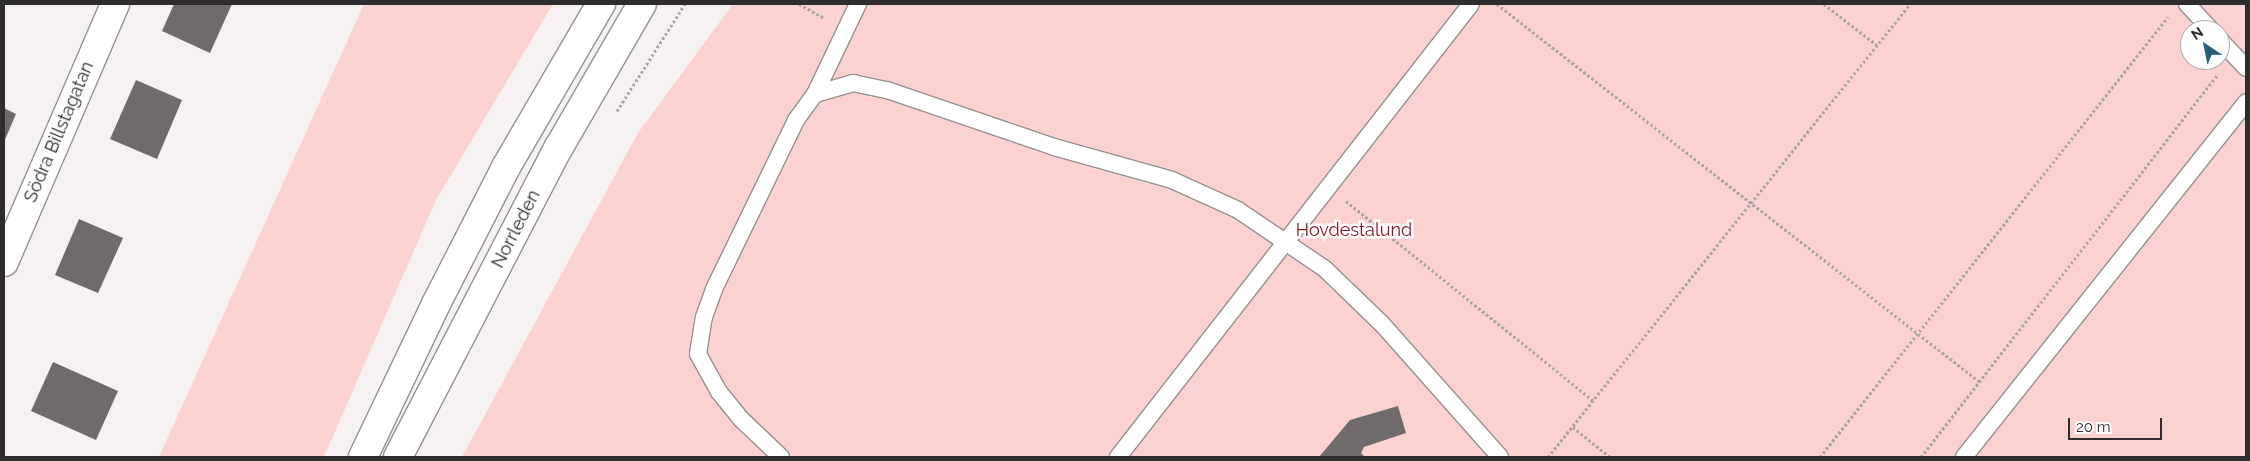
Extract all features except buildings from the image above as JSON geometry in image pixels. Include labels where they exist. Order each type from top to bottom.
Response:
[{"type":"main road","name":"Södra Billstagatan","points":[[4,262],[115,4]]},
{"type":"main road","name":"Norrleden","points":[[363,457],[436,304],[502,176],[601,4]]},
{"type":"main road","name":"Norrleden","points":[[398,457],[559,147],[642,4]]},
{"type":"lane","points":[[781,457],[741,420],[719,392],[698,354],[704,317],[714,289],[796,120],[815,94],[844,29],[858,4]]},
{"type":"lane","points":[[1118,457],[1471,4]]},
{"type":"lane","points":[[2180,8],[2197,20]]},
{"type":"lane","points":[[2230,51],[2246,68]]},
{"type":"lane","points":[[815,94],[853,83],[887,90],[1054,147],[1172,180],[1238,210],[1325,269],[1382,324],[1500,457]]},
{"type":"lane","points":[[1964,457],[2246,102]]},
{"type":"path","points":[[799,4],[844,29]]},
{"type":"path","points":[[1497,4],[1749,204],[1981,383]]},
{"type":"path","points":[[1824,4],[1877,45]]},
{"type":"path","points":[[1548,457],[1910,4]]},
{"type":"path","points":[[1820,457],[1916,334],[2180,8]]},
{"type":"path","points":[[1922,457],[2233,54]]},
{"type":"path","points":[[1328,187],[1594,401]]},
{"type":"path","points":[[1573,427],[1610,457]]},
{"type":"green space","points":[[364,4],[553,4],[436,200],[324,457],[159,457]]},
{"type":"green space","name":"Hovdestalund","points":[[733,4],[2246,4],[2246,457],[462,457],[638,133]]}]
